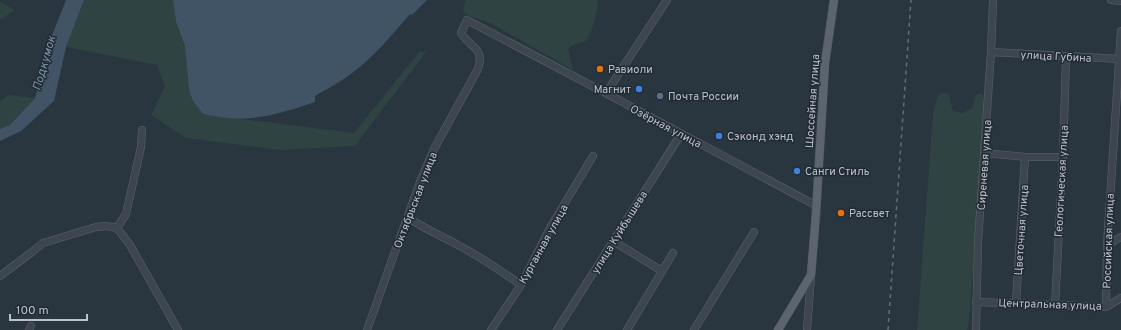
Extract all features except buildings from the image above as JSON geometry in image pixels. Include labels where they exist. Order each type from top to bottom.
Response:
[{"type":"main road","name":"Шоссейная улица","points":[[811,275],[817,206],[825,63],[834,0]]},
{"type":"main road","points":[[778,330],[811,275]]},
{"type":"street","points":[[606,93],[667,0]]},
{"type":"street","name":"Сиреневая улица","points":[[976,330],[978,242],[991,52],[993,0]]},
{"type":"street","points":[[1111,0],[1121,0]]},
{"type":"street","name":"Озёрная улица","points":[[479,53],[461,33],[467,20],[817,206]]},
{"type":"street","name":"Российская улица","points":[[1106,307],[1107,245],[1121,31]]},
{"type":"street","name":"улица Губина","points":[[991,52],[1120,59]]},
{"type":"street","name":"Октябрьская улица","points":[[367,330],[421,179],[434,149],[478,69],[481,57],[479,53]]},
{"type":"street","name":"Геологическая улица","points":[[1055,305],[1063,158],[1066,57]]},
{"type":"street","points":[[117,228],[126,214],[141,146],[142,130]]},
{"type":"street","name":"улица Куйбышева","points":[[557,330],[681,134]]},
{"type":"street","points":[[984,153],[1025,157],[1063,158]]},
{"type":"street","name":"Курганная улица","points":[[491,330],[521,285],[550,228],[593,156]]},
{"type":"street","name":"Цветочная улица","points":[[1016,303],[1025,157]]},
{"type":"street","points":[[408,217],[418,225],[486,260],[521,285]]},
{"type":"street","points":[[0,276],[43,243],[96,227],[106,226],[117,228],[130,245],[178,330]]},
{"type":"street","points":[[694,330],[754,232]]},
{"type":"street","points":[[1107,245],[1121,237]]},
{"type":"street","points":[[613,241],[662,271]]},
{"type":"street","points":[[627,330],[673,253]]},
{"type":"street","points":[[807,330],[811,275]]},
{"type":"street","name":"Центральная улица","points":[[976,302],[1106,307],[1121,298]]},
{"type":"green space","points":[[84,0],[173,0],[176,22],[185,46],[189,90],[203,114],[354,133],[419,52],[426,52],[355,146],[280,150],[186,138],[151,115],[165,86],[157,65],[66,47]]},
{"type":"green space","points":[[466,0],[598,0],[595,21],[586,41],[573,45],[568,49],[573,70],[492,24],[467,15],[463,10]]},
{"type":"green space","points":[[0,2],[15,10],[0,20]]},
{"type":"green space","points":[[944,92],[949,95],[953,111],[963,113],[972,108],[976,95],[982,93],[985,103],[969,323],[967,330],[917,330],[933,114],[938,96]]},
{"type":"green space","points":[[9,95],[35,98],[10,125],[0,129],[0,101]]},
{"type":"water","points":[[66,0],[84,0],[66,47],[54,101],[21,131],[0,141],[0,129],[10,125],[35,98],[49,43]]},
{"type":"water","points":[[173,0],[427,0],[412,15],[410,14],[368,60],[345,78],[315,96],[315,102],[276,114],[240,119],[203,114],[193,101],[189,90],[185,46],[176,22]]},
{"type":"railway","points":[[888,330],[911,0]]},
{"type":"place","name":"Равиоли","points":[[600,69]]},
{"type":"place","name":"Магнит","points":[[639,89]]},
{"type":"place","name":"Почта России","points":[[660,96]]},
{"type":"place","name":"Сэконд хэнд","points":[[719,136]]},
{"type":"place","name":"Санги Стиль","points":[[797,171]]},
{"type":"place","name":"Рассвет","points":[[841,213]]},
{"type":"water label","name":"Подкумок","points":[[44,63]]}]
